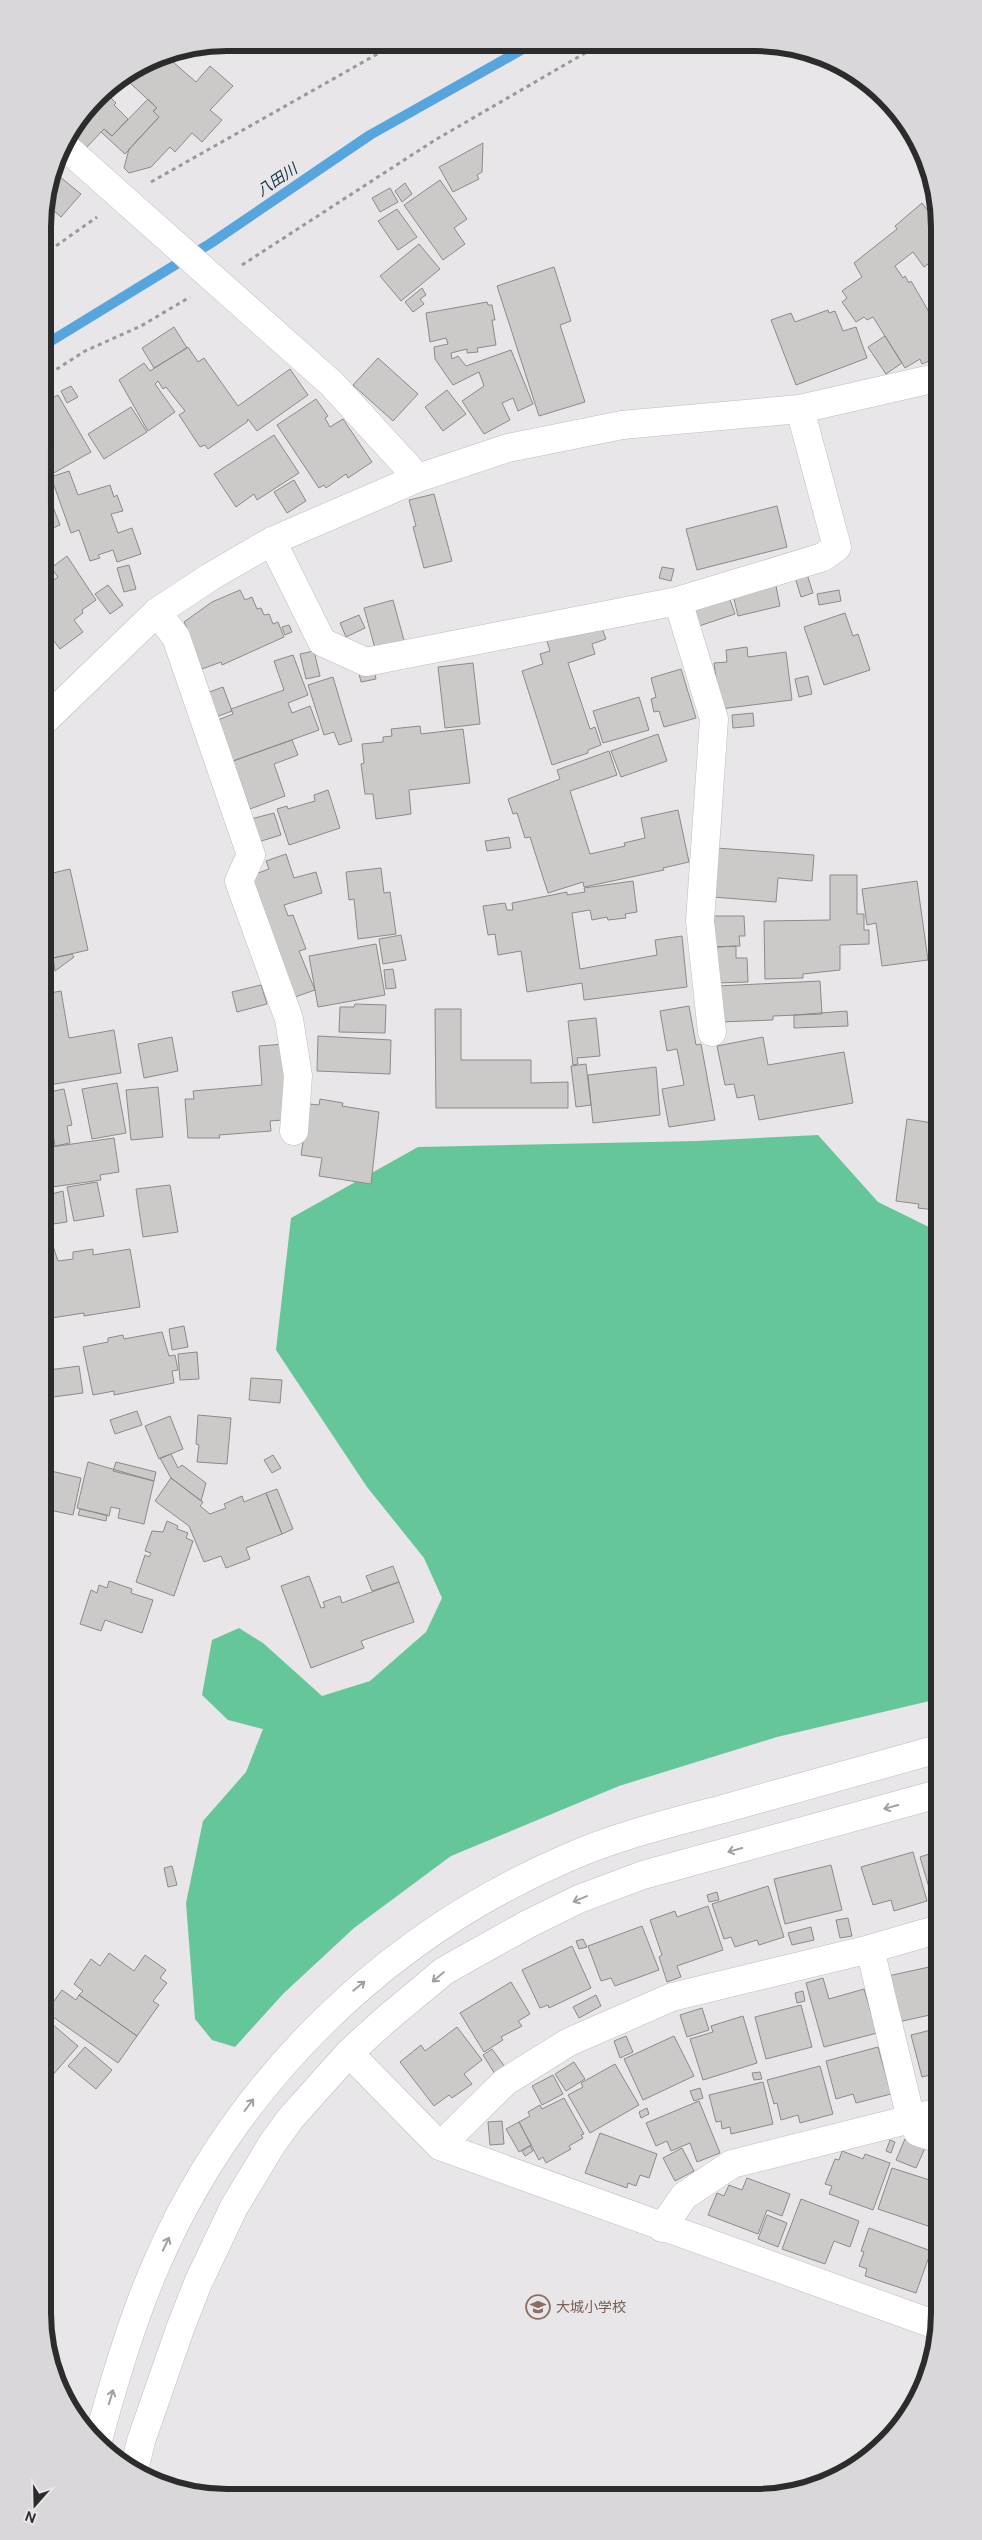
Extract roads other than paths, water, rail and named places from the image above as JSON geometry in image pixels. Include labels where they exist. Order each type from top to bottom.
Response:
[{"type":"street","points":[[69,150],[332,384],[418,478]]},
{"type":"street","points":[[52,714],[157,612],[210,576],[272,541],[418,478],[508,448],[622,425],[800,409],[931,379]]},
{"type":"street","points":[[272,541],[322,642],[366,662],[678,601],[823,557],[837,547],[800,409]]},
{"type":"street","points":[[678,601],[714,719],[700,921],[712,1032]]},
{"type":"street","points":[[157,612],[176,637],[251,855],[239,881],[289,1019],[298,1076],[294,1131]]},
{"type":"street","points":[[100,2434],[137,2312],[175,2224],[224,2141],[260,2091],[309,2034],[354,1990],[412,1944],[506,1886],[568,1857],[630,1834],[930,1751]]},
{"type":"street","points":[[136,2463],[180,2329],[198,2284],[234,2207],[272,2144],[290,2119],[349,2053],[444,1971],[528,1924],[580,1899],[643,1875],[930,1796]]},
{"type":"street","points":[[440,2146],[505,2082],[569,2042],[672,1997],[870,1949],[930,1931]]},
{"type":"street","points":[[870,1949],[911,2120],[918,2132],[930,2137]]},
{"type":"street","points":[[349,2053],[440,2146],[662,2228],[930,2323]]},
{"type":"street","points":[[662,2228],[684,2196],[732,2164],[930,2115]]},
{"type":"waterway","name":"八田川","points":[[52,341],[211,243],[370,135],[519,51]]},
{"type":"place","name":"大城小学校","points":[[538,2307]]}]
